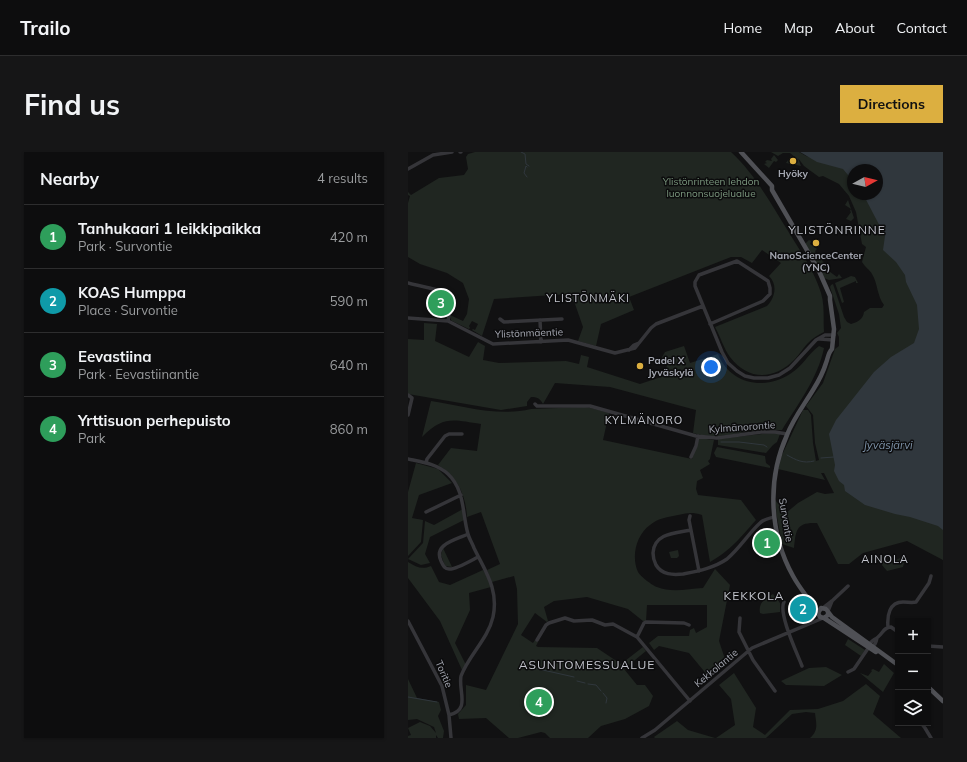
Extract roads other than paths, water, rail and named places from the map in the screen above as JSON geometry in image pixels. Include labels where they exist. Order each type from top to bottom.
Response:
[{"type":"main road","name":"Survontie","points":[[741,152],[765,180],[770,183],[772,190],[819,270],[830,296],[833,322],[830,351],[818,382],[787,434],[775,471],[773,492],[774,517],[780,544],[793,575],[818,614]]},
{"type":"main road","name":"Survontie","points":[[810,601],[823,608]]},
{"type":"main road","points":[[871,646],[818,614],[819,610],[823,608],[832,617],[871,646],[885,658],[888,658],[895,663]]},
{"type":"main road","points":[[824,618],[828,615],[828,612]]},
{"type":"main road","points":[[931,690],[943,701]]},
{"type":"street","points":[[408,169],[433,155],[452,152]]},
{"type":"street","points":[[710,324],[763,301],[770,294],[768,281],[740,261],[735,261],[702,274],[697,278],[695,286],[710,324],[722,352],[728,362],[741,374],[754,378],[774,377],[795,364],[814,342],[825,335],[832,338]]},
{"type":"street","points":[[408,283],[434,288],[444,294],[450,307],[448,321]]},
{"type":"street","name":"Ylistönmäentie","points":[[408,318],[448,321],[493,344],[568,340],[613,353],[629,350],[634,345],[639,343],[656,324],[703,306]]},
{"type":"street","points":[[500,320],[504,322],[562,319]]},
{"type":"street","points":[[540,320],[541,342]]},
{"type":"street","points":[[408,396],[412,398],[408,415]]},
{"type":"street","name":"Kylmänorontie","points":[[535,404],[537,406],[590,406],[698,436],[716,438],[761,432],[787,434]]},
{"type":"street","points":[[426,463],[427,459],[445,436],[449,434],[462,434]]},
{"type":"street","points":[[691,456],[696,446],[698,436]]},
{"type":"street","points":[[408,459],[439,468],[449,475],[461,495],[468,534],[490,579],[493,591],[493,617],[489,628],[461,676],[462,706],[457,712],[449,715]]},
{"type":"street","points":[[426,512],[461,495]]},
{"type":"street","points":[[690,516],[691,530],[699,571]]},
{"type":"street","points":[[691,530],[663,536],[654,546],[654,562],[660,570],[671,575],[699,571],[715,566],[736,550],[761,522],[774,517]]},
{"type":"street","points":[[468,534],[442,546],[439,552],[444,567],[447,569],[452,569],[478,557]]},
{"type":"street","points":[[848,672],[854,670],[877,638],[888,627],[888,615],[892,606],[898,603],[916,602],[929,583],[931,576]]},
{"type":"street","points":[[823,608],[848,586]]},
{"type":"street","points":[[828,612],[832,601]]},
{"type":"street","points":[[784,602],[782,611],[802,666]]},
{"type":"street","name":"Kekkolantie","points":[[809,624],[818,614]]},
{"type":"street","points":[[537,640],[546,625],[565,618],[574,620],[592,620],[605,625],[613,624],[637,637],[690,700]]},
{"type":"street","points":[[740,618],[739,632],[748,651],[775,691]]},
{"type":"street","name":"Kekkolantie","points":[[642,738],[655,730],[748,651],[824,618]]},
{"type":"street","name":"Toritie","points":[[408,621],[442,686],[449,715],[450,738]]},
{"type":"street","points":[[637,637],[644,623],[646,622],[689,625]]},
{"type":"street","points":[[888,627],[895,630]]},
{"type":"street","points":[[931,646],[943,647]]},
{"type":"street","points":[[923,726],[931,738]]},
{"type":"water","name":"Jyväsjärvi","points":[[800,152],[943,152],[943,530],[938,526],[910,517],[865,505],[845,491],[844,485],[839,481],[834,471],[835,465],[829,434],[836,420],[874,372],[891,357],[914,343],[919,329],[917,305],[906,282],[905,275],[896,262],[883,250],[885,236],[866,200],[883,200],[883,164],[847,164],[847,174],[843,169],[817,162]]},
{"type":"waterway","points":[[521,152],[525,154],[526,164],[529,166]]},
{"type":"waterway","points":[[527,167],[526,166],[524,173],[527,177]]},
{"type":"waterway","points":[[721,442],[739,442],[764,445],[767,447]]},
{"type":"waterway","points":[[787,455],[803,462],[814,461]]},
{"type":"waterway","points":[[821,458],[834,457]]},
{"type":"waterway","points":[[534,668],[574,677]]},
{"type":"waterway","points":[[577,681],[585,683]]},
{"type":"waterway","points":[[588,684],[596,685],[601,691]]},
{"type":"waterway","points":[[603,693],[607,698],[606,703]]},
{"type":"waterway","points":[[408,697],[437,702]]},
{"type":"place","name":"Hyöky","points":[[793,161]]},
{"type":"place","name":"NanoScienceCenter (YNC)","points":[[816,243]]},
{"type":"place","name":"Eevastiina","points":[[441,303]]},
{"type":"place","name":"Padel X Jyväskylä","points":[[640,366]]},
{"type":"place","name":"Tanhukaari 1 leikkipaikka","points":[[767,543]]},
{"type":"place","name":"KOAS Humppa","points":[[803,609]]},
{"type":"place","name":"Yrttisuon perhepuisto","points":[[539,702]]},
{"type":"district","name":"YLISTÖNRINNE","points":[[837,229]]},
{"type":"district","name":"YLISTÖNMÄKI","points":[[588,298]]},
{"type":"district","name":"KYLMÄNORO","points":[[644,420]]},
{"type":"district","name":"AINOLA","points":[[885,559]]},
{"type":"district","name":"KEKKOLA","points":[[754,595]]},
{"type":"district","name":"ASUNTOMESSUALUE","points":[[587,664]]},
{"type":"park label","name":"Ylistönrinteen lehdon luonnonsuojelualue","points":[[711,186]]}]
